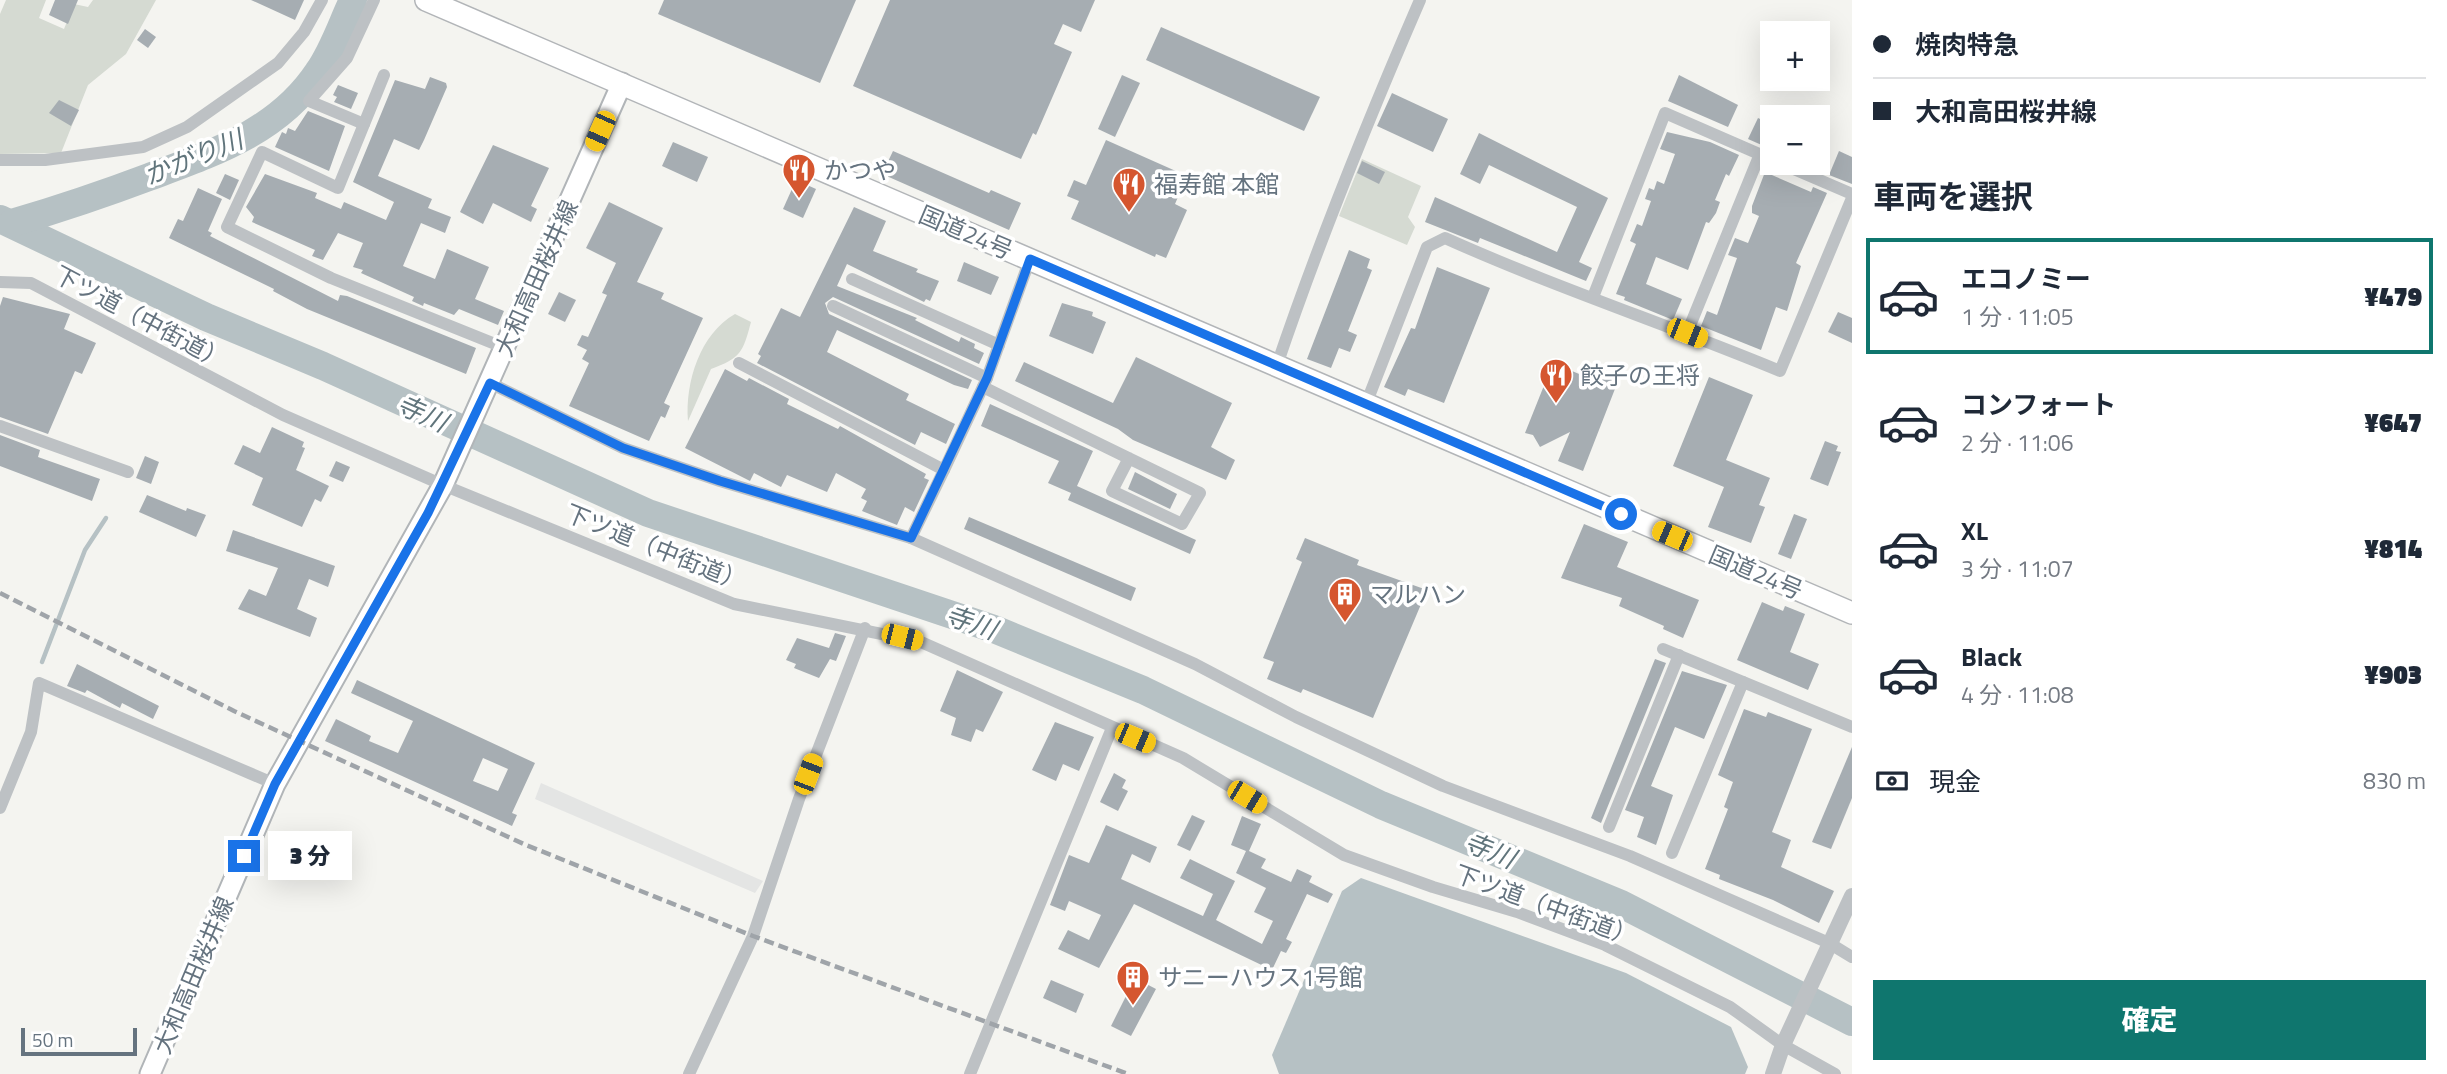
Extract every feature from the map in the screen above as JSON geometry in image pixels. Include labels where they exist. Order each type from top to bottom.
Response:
[{"type":"highway","name":"国道24号","points":[[426,0],[1852,613]]},
{"type":"main road","name":"大和高田桜井線","points":[[150,1074],[275,784],[445,480],[622,83]]},
{"type":"street","points":[[0,160],[46,160],[143,147],[187,127],[278,63],[304,32],[322,0]]},
{"type":"street","points":[[364,124],[309,101],[347,58],[374,0]]},
{"type":"street","points":[[1277,365],[1321,240],[1420,0]]},
{"type":"street","points":[[384,75],[338,188],[262,152],[227,227],[331,278],[505,348]]},
{"type":"street","points":[[1593,297],[1665,113],[1760,154],[1687,333]]},
{"type":"street","points":[[1366,404],[1427,247],[1445,238],[1504,265],[1687,333],[1780,371],[1852,196],[1806,175]]},
{"type":"street","points":[[911,538],[985,383],[1030,259]]},
{"type":"street","points":[[852,279],[999,345]]},
{"type":"street","name":"下ツ道（中街道）","points":[[0,282],[31,284],[283,415],[445,480],[734,604],[865,628],[921,642],[1183,758],[1344,855],[1433,887],[1517,912],[1605,945],[1730,1007],[1786,1039],[1835,1074]]},
{"type":"street","points":[[833,306],[1200,493],[1182,524],[1112,491],[1129,458]]},
{"type":"street","points":[[739,363],[944,470]]},
{"type":"street","points":[[488,388],[623,448],[720,481],[911,538],[1195,664],[1296,717],[1443,786],[1630,856],[1852,957]]},
{"type":"street","points":[[0,426],[128,471]]},
{"type":"street","points":[[689,1074],[753,936],[799,799],[865,628]]},
{"type":"street","points":[[1662,649],[1852,727]]},
{"type":"street","points":[[1609,827],[1679,655]]},
{"type":"street","points":[[1672,853],[1743,682]]},
{"type":"street","points":[[0,808],[6,772],[31,732],[38,683],[275,784]]},
{"type":"street","points":[[970,1074],[1112,728]]},
{"type":"street","points":[[1774,1071],[1852,896]]},
{"type":"shaded area","points":[[6,0],[46,0],[39,18],[64,29],[74,4],[88,7],[93,0],[156,0],[126,54],[88,85],[61,153],[0,154],[0,14]]},
{"type":"shaded area","points":[[1362,159],[1421,186],[1408,217],[1415,227],[1407,245],[1339,216]]},
{"type":"shaded area","points":[[735,314],[751,322],[743,347],[735,357],[711,369],[688,421],[689,391],[697,360],[712,334]]},
{"type":"shaded area","points":[[541,783],[763,881],[755,893],[535,799]]},
{"type":"shaded area","points":[[1361,878],[1626,973],[1731,1027],[1748,1067],[1745,1074],[1279,1074],[1272,1055],[1342,891]]},
{"type":"building","points":[[55,0],[78,0],[68,24],[49,15]]},
{"type":"building","points":[[251,0],[304,0],[295,20]]},
{"type":"building","points":[[664,0],[856,0],[820,83],[658,14]]},
{"type":"building","points":[[890,0],[1095,0],[1081,32],[1063,24],[1054,44],[1072,52],[1036,135],[1033,133],[1021,159],[853,86]]},
{"type":"building","points":[[1161,27],[1320,97],[1304,131],[1146,60]]},
{"type":"building","points":[[145,29],[156,37],[148,48],[137,40]]},
{"type":"building","points":[[1122,75],[1140,83],[1115,137],[1098,129]]},
{"type":"building","points":[[1679,75],[1738,105],[1728,127],[1668,101]]},
{"type":"building","points":[[430,77],[446,83],[447,87],[419,150],[394,139],[378,176],[432,199],[428,208],[451,217],[445,233],[421,223],[403,266],[435,279],[447,249],[489,267],[475,299],[504,311],[498,325],[459,309],[454,315],[424,303],[423,306],[412,301],[414,297],[361,273],[363,270],[353,267],[363,243],[338,233],[323,260],[312,256],[315,250],[252,222],[254,217],[246,207],[265,174],[317,193],[315,198],[341,209],[344,202],[386,220],[394,202],[353,182],[395,80],[425,89]]},
{"type":"building","points":[[338,85],[358,93],[351,109],[334,102],[337,97],[333,95]]},
{"type":"building","points":[[1392,93],[1448,119],[1433,152],[1377,126]]},
{"type":"building","points":[[59,100],[79,110],[71,126],[49,113]]},
{"type":"building","points":[[308,111],[345,126],[329,171],[275,147],[282,132],[286,134],[288,128],[295,131]]},
{"type":"building","points":[[1758,118],[1760,119],[1760,144],[1748,139]]},
{"type":"building","points":[[1667,132],[1710,142],[1739,155],[1729,176],[1726,174],[1715,200],[1720,202],[1716,213],[1709,223],[1706,222],[1688,270],[1656,257],[1646,284],[1682,299],[1673,320],[1624,300],[1625,297],[1616,294],[1636,244],[1630,241],[1637,224],[1642,226],[1651,201],[1645,199],[1649,188],[1654,190],[1657,181],[1664,184],[1675,154],[1660,149]]},
{"type":"building","points":[[1479,133],[1608,198],[1579,262],[1592,268],[1586,281],[1480,238],[1478,243],[1425,222],[1435,197],[1557,252],[1577,207],[1489,165],[1480,184],[1460,174]]},
{"type":"building","name":"福寿館 本館","points":[[1106,140],[1187,176],[1175,204],[1187,210],[1166,258],[1156,254],[1155,257],[1071,219],[1079,201],[1067,196],[1074,180],[1086,185]]},
{"type":"building","points":[[673,142],[708,157],[697,182],[662,166]]},
{"type":"building","points":[[493,145],[549,168],[531,206],[537,209],[531,222],[493,203],[483,224],[460,212]]},
{"type":"building","points":[[893,151],[989,193],[991,190],[1021,203],[1009,230],[882,174]]},
{"type":"building","points":[[1839,151],[1852,157],[1852,184],[1829,175]]},
{"type":"building","points":[[1362,161],[1385,172],[1379,184],[1357,173]]},
{"type":"building","points":[[225,174],[239,180],[230,200],[216,193]]},
{"type":"building","points":[[1764,175],[1772,175],[1811,192],[1813,187],[1827,193],[1796,263],[1801,266],[1787,311],[1776,307],[1761,350],[1701,326],[1707,311],[1717,315],[1737,258],[1728,255],[1735,238],[1748,243],[1759,216],[1752,213]]},
{"type":"building","points":[[796,180],[816,189],[803,218],[783,209]]},
{"type":"building","points":[[198,188],[222,199],[208,231],[212,233],[210,236],[338,301],[340,295],[347,296],[476,348],[466,374],[307,309],[273,291],[274,289],[169,238],[178,219],[183,221]]},
{"type":"building","points":[[609,202],[663,228],[637,282],[664,293],[661,299],[703,318],[664,403],[670,406],[665,418],[661,416],[649,441],[569,406],[589,363],[582,359],[587,350],[577,345],[582,335],[588,337],[607,295],[602,293],[616,263],[586,248]]},
{"type":"building","points":[[854,207],[886,221],[873,251],[918,269],[916,272],[939,281],[930,301],[926,299],[924,302],[847,264],[837,286],[917,318],[915,320],[959,342],[961,337],[975,344],[974,348],[984,353],[979,364],[833,297],[825,303],[829,314],[972,380],[968,389],[954,385],[837,330],[827,352],[909,394],[906,400],[955,424],[946,444],[921,432],[915,445],[757,363],[761,356],[758,354],[781,308],[800,317]]},
{"type":"building","points":[[1349,250],[1370,259],[1367,268],[1372,270],[1348,331],[1357,335],[1350,352],[1339,348],[1331,368],[1307,359]]},
{"type":"building","points":[[964,262],[999,277],[991,295],[957,281]]},
{"type":"building","points":[[1437,267],[1490,288],[1444,403],[1408,389],[1405,396],[1384,387],[1411,328],[1415,329]]},
{"type":"building","points":[[559,292],[576,300],[565,322],[548,314]]},
{"type":"building","points":[[3,297],[70,314],[64,329],[96,343],[82,374],[75,371],[48,434],[0,417],[0,306]]},
{"type":"building","points":[[1062,303],[1093,312],[1092,316],[1106,322],[1093,354],[1049,336]]},
{"type":"building","points":[[1838,312],[1852,318],[1852,343],[1828,332]]},
{"type":"building","points":[[1136,357],[1232,403],[1211,447],[1235,460],[1226,480],[1133,440],[1118,429],[1015,381],[1024,362],[1113,403]]},
{"type":"building","points":[[1553,363],[1591,379],[1596,367],[1620,376],[1583,471],[1558,461],[1570,432],[1540,447],[1533,435],[1525,433]]},
{"type":"building","points":[[725,369],[747,381],[749,378],[789,399],[787,404],[838,429],[840,426],[926,474],[924,478],[929,480],[914,512],[905,507],[897,525],[862,511],[867,501],[861,498],[866,489],[836,473],[827,492],[787,475],[781,487],[754,473],[750,481],[685,448]]},
{"type":"building","points":[[1709,377],[1753,395],[1726,460],[1770,478],[1759,505],[1765,507],[1751,543],[1708,527],[1724,487],[1673,466]]},
{"type":"building","points":[[990,404],[1093,451],[1077,486],[1196,540],[1190,554],[1068,500],[1071,493],[1048,483],[1059,461],[981,426]]},
{"type":"building","points":[[272,427],[304,442],[302,447],[305,448],[296,470],[329,486],[321,502],[315,499],[302,527],[252,505],[263,478],[234,464],[243,445],[260,453]]},
{"type":"building","points":[[0,435],[40,450],[38,457],[100,479],[92,501],[0,466]]},
{"type":"building","points":[[1825,441],[1838,446],[1836,451],[1841,452],[1828,486],[1810,479]]},
{"type":"building","points":[[145,456],[159,462],[151,484],[136,478]]},
{"type":"building","points":[[336,461],[350,467],[343,482],[329,476]]},
{"type":"building","points":[[1135,472],[1177,494],[1170,509],[1128,489]]},
{"type":"building","points":[[147,495],[186,511],[187,508],[206,515],[196,537],[139,512]]},
{"type":"building","points":[[1794,514],[1807,519],[1791,559],[1778,554]]},
{"type":"building","points":[[969,517],[1136,588],[1131,601],[964,529]]},
{"type":"building","points":[[1584,524],[1628,542],[1617,567],[1699,600],[1683,638],[1663,629],[1664,626],[1619,606],[1622,598],[1561,578]]},
{"type":"building","points":[[233,530],[335,566],[328,587],[309,579],[297,609],[317,618],[310,637],[238,609],[249,589],[266,596],[278,568],[226,551]]},
{"type":"building","name":"マルハン","points":[[1305,538],[1359,560],[1357,565],[1427,590],[1373,718],[1303,689],[1301,693],[1267,679],[1274,662],[1263,658],[1302,562],[1296,559]]},
{"type":"building","points":[[1762,602],[1783,611],[1785,606],[1805,614],[1790,652],[1819,664],[1808,690],[1737,660]]},
{"type":"building","points":[[835,633],[846,636],[836,661],[830,659],[819,678],[794,668],[796,664],[786,660],[797,638],[829,648]]},
{"type":"building","points":[[1655,659],[1666,663],[1601,823],[1591,818]]},
{"type":"building","points":[[77,664],[159,706],[153,719],[122,703],[120,708],[87,690],[85,693],[67,686]]},
{"type":"building","points":[[957,670],[1003,692],[983,732],[976,729],[971,742],[951,735],[956,718],[940,711]]},
{"type":"building","points":[[1682,671],[1727,685],[1704,739],[1675,727],[1651,786],[1673,795],[1656,845],[1637,837],[1644,817],[1625,810]]},
{"type":"building","points":[[357,680],[535,763],[512,813],[517,815],[512,826],[325,741],[336,719],[371,736],[369,741],[398,753],[413,721],[351,693]],"holes":[[[483,758],[508,769],[498,791],[473,781]]]},
{"type":"building","points":[[1744,709],[1766,717],[1768,712],[1812,729],[1772,832],[1791,840],[1781,867],[1834,891],[1819,923],[1773,900],[1719,879],[1720,875],[1705,869],[1728,809],[1724,807],[1733,782],[1718,775]]},
{"type":"building","points":[[1055,722],[1094,737],[1079,771],[1063,764],[1056,781],[1032,770]]},
{"type":"building","points":[[1852,747],[1852,798],[1831,849],[1812,842]]},
{"type":"building","points":[[1114,773],[1126,780],[1122,788],[1128,791],[1118,811],[1100,802]]},
{"type":"building","points":[[1192,815],[1205,821],[1190,851],[1177,845]]},
{"type":"building","points":[[1242,816],[1261,824],[1249,851],[1266,859],[1261,868],[1291,882],[1297,869],[1312,876],[1309,882],[1333,894],[1328,903],[1307,894],[1286,939],[1292,942],[1286,953],[1281,951],[1272,970],[1134,904],[1099,968],[1058,949],[1068,930],[1089,940],[1101,915],[1069,901],[1065,911],[1050,905],[1069,855],[1089,863],[1106,825],[1157,847],[1150,863],[1132,854],[1121,879],[1203,916],[1213,894],[1180,878],[1190,859],[1235,881],[1216,920],[1262,944],[1273,921],[1254,912],[1266,888],[1236,873],[1246,851],[1231,845]]},
{"type":"building","name":"サニーハウス1号館","points":[[1135,978],[1156,989],[1131,1036],[1111,1026]]},
{"type":"building","points":[[1051,980],[1084,994],[1076,1013],[1043,998]]},
{"type":"waterway","name":"かがり川","points":[[12,223],[197,159],[264,125],[302,93],[318,72],[333,46],[353,0]]},
{"type":"waterway","name":"寺川","points":[[0,219],[206,317],[323,366],[648,513],[994,629],[1143,690],[1381,805],[1621,904],[1852,1022]]},
{"type":"waterway","points":[[42,662],[85,550],[106,518]]},
{"type":"railway","points":[[0,593],[234,711],[526,845],[753,936],[1128,1074]]},
{"type":"place","name":"かつや","points":[[799,200]]},
{"type":"place","name":"福寿館 本館","points":[[1129,214]]},
{"type":"place","name":"餃子の王将","points":[[1556,405]]},
{"type":"place","name":"マルハン","points":[[1345,624]]},
{"type":"place","name":"サニーハウス1号館","points":[[1133,1007]]},
{"type":"route","points":[[244,856],[275,784],[428,513],[490,383],[623,448],[720,481],[911,538],[987,378],[1030,259],[1621,514]]}]
